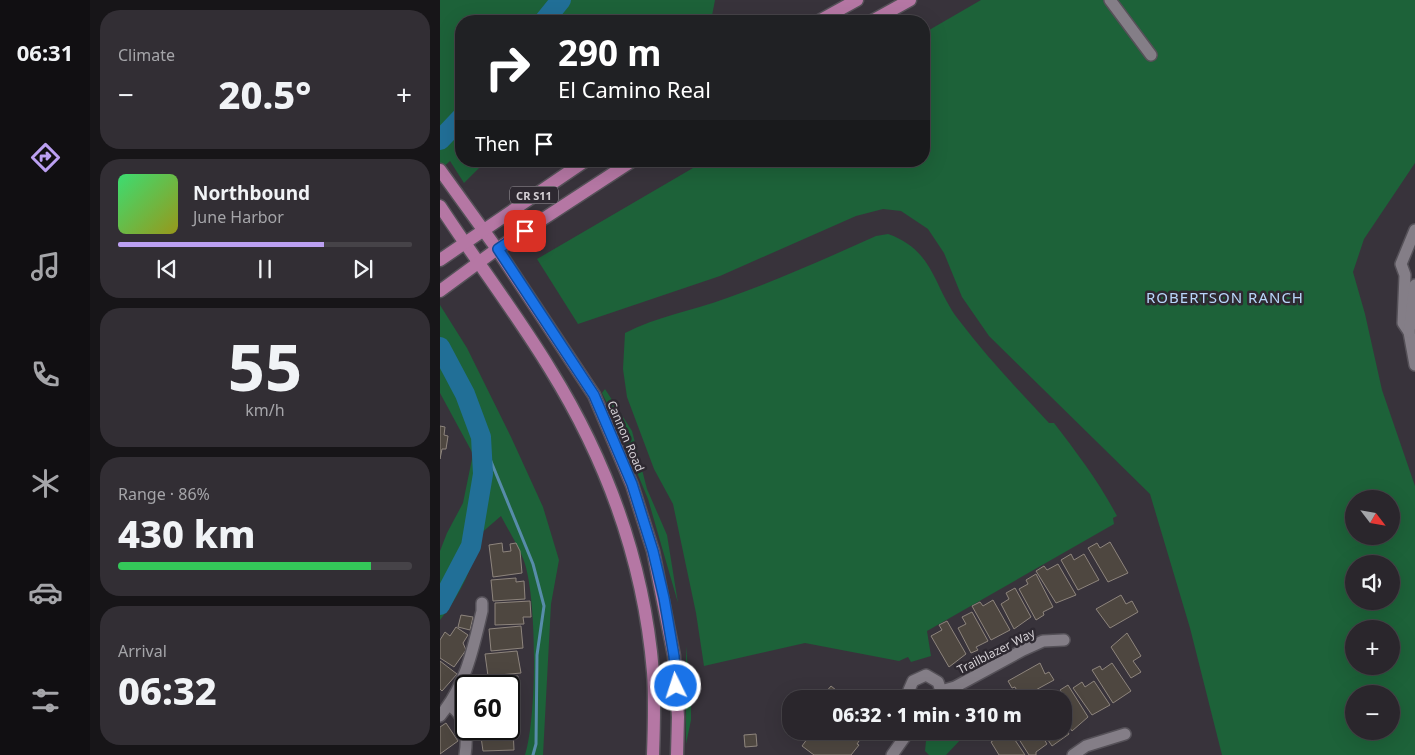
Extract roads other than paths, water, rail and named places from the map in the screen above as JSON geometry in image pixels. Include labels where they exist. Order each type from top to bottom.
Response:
[{"type":"main road","points":[[830,15],[857,0]]},
{"type":"main road","points":[[883,15],[910,0]]},
{"type":"main road","name":"CR S11","points":[[440,260],[576,167]]},
{"type":"main road","name":"CR S11","points":[[440,291],[498,249],[623,167]]},
{"type":"main road","name":"Cannon Road","points":[[440,170],[498,249],[594,395],[634,492],[653,551],[674,656],[678,717],[677,755]]},
{"type":"main road","points":[[440,206],[550,369],[594,448],[612,492],[630,548],[643,601],[653,671],[654,755]]},
{"type":"street","points":[[1110,0],[1150,55]]},
{"type":"street","points":[[1409,332],[1403,322],[1410,276],[1401,264],[1415,230]]},
{"type":"street","points":[[1415,284],[1409,332],[1415,365]]},
{"type":"street","points":[[440,716],[449,705],[467,673],[482,611],[482,603]]},
{"type":"street","name":"Trailblazer Way","points":[[949,690],[1043,641],[1064,640]]},
{"type":"street","points":[[910,690],[910,685],[921,676],[935,678],[939,690]]},
{"type":"street","points":[[449,705],[463,719],[467,739],[465,755]]},
{"type":"street","points":[[1073,755],[1086,746],[1125,734]]},
{"type":"street","points":[[892,755],[903,740]]},
{"type":"waterway","points":[[549,15],[561,0]]},
{"type":"waterway","points":[[440,140],[455,124]]},
{"type":"waterway","points":[[440,347],[465,394],[481,437],[483,474],[471,546],[440,605]]},
{"type":"waterway","points":[[481,437],[533,564],[544,606],[537,655],[536,744],[533,755]]},
{"type":"district","name":"ROBERTSON RANCH","points":[[1225,297]]}]
